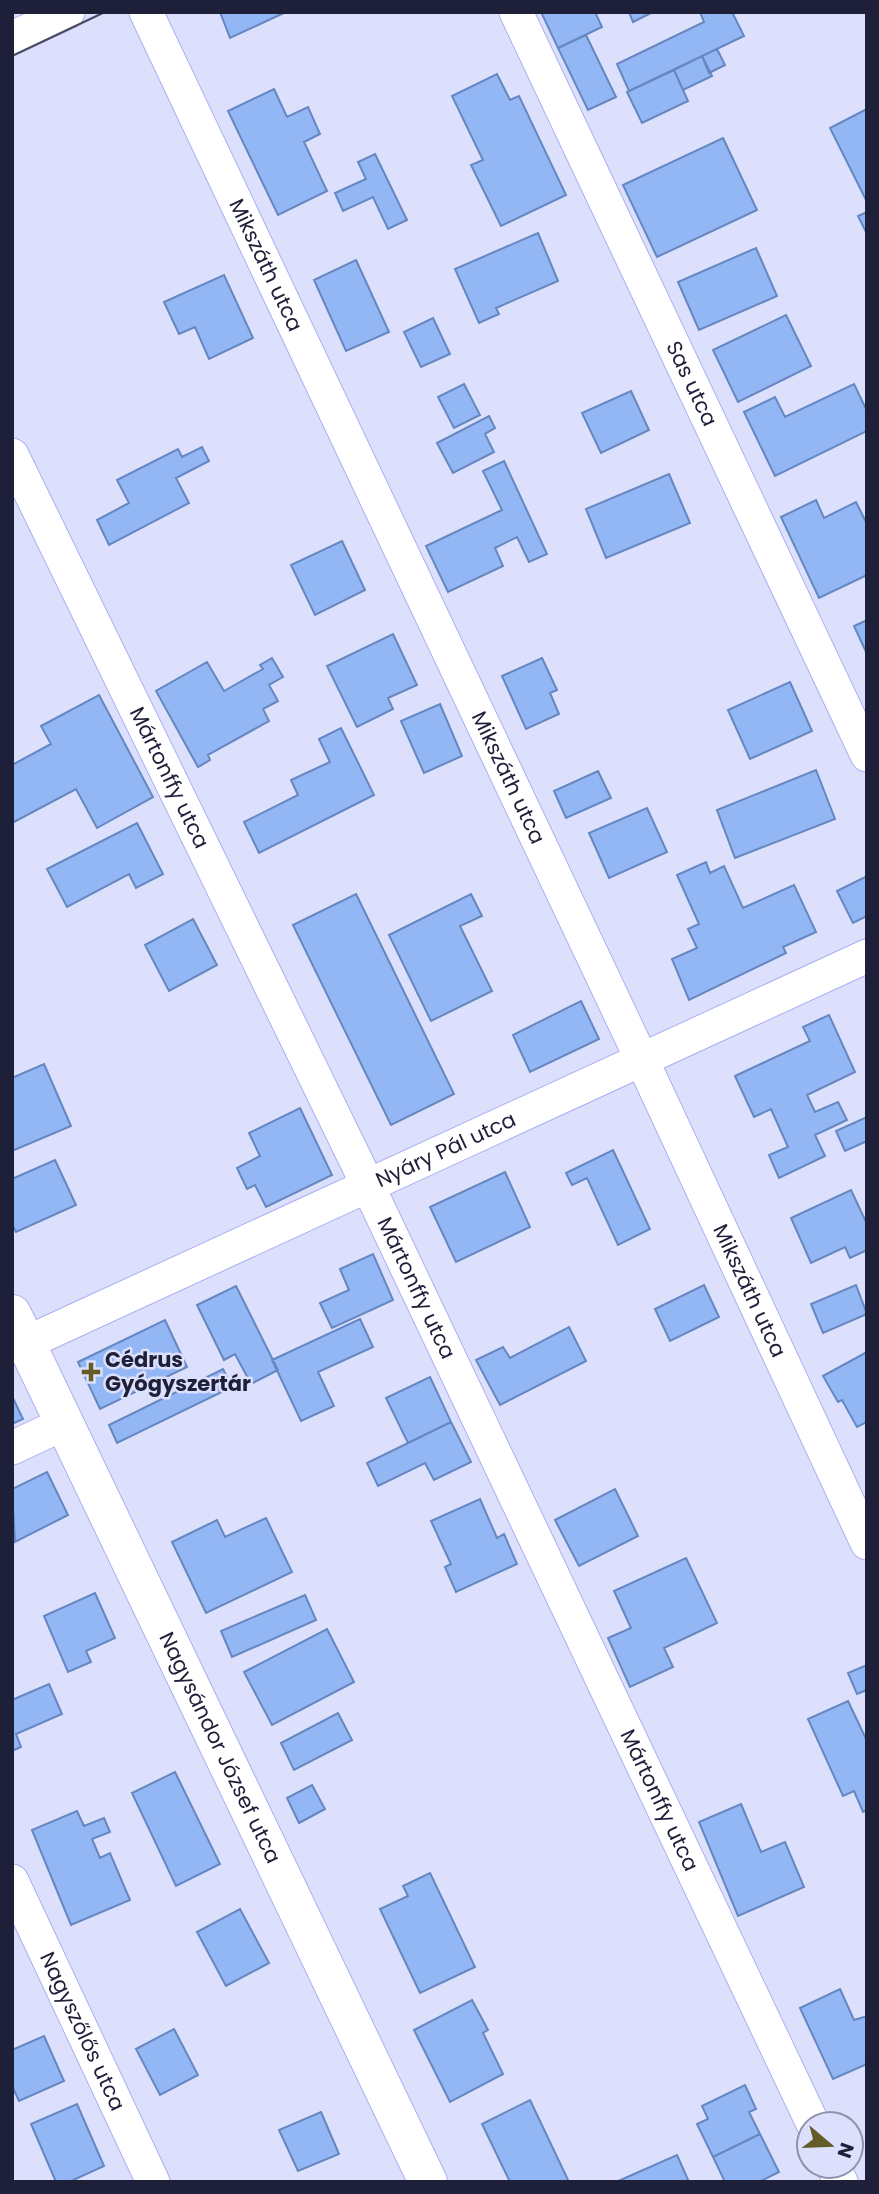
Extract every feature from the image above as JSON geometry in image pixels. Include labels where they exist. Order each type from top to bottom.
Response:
[{"type":"street","points":[[12,38],[68,12]]},
{"type":"street","name":"Mikszáth utca","points":[[146,12],[641,1058],[867,1544]]},
{"type":"street","name":"Sas utca","points":[[516,12],[867,755]]},
{"type":"street","name":"Mártonffy utca","points":[[12,455],[368,1187],[806,2110]]},
{"type":"street","name":"Nyáry Pál utca","points":[[19,1329],[368,1187],[641,1058],[867,956]]},
{"type":"street","name":"Nagysándor József utca","points":[[19,1329],[428,2182]]},
{"type":"street","points":[[12,1448],[65,1423]]},
{"type":"street","name":"Nagyszőlős utca","points":[[12,1881],[153,2182]]},
{"type":"building","points":[[220,12],[286,12],[230,38]]},
{"type":"building","points":[[541,12],[595,12],[602,27],[558,48]]},
{"type":"building","points":[[629,12],[653,12],[633,22]]},
{"type":"building","points":[[700,12],[732,12],[744,36],[629,91],[617,64],[704,22]]},
{"type":"building","points":[[586,35],[616,97],[588,110],[558,48]]},
{"type":"building","points":[[717,49],[725,65],[709,73],[702,56]]},
{"type":"building","points":[[702,56],[712,76],[683,90],[674,70]]},
{"type":"building","points":[[674,70],[688,101],[642,123],[627,92]]},
{"type":"building","points":[[497,74],[510,100],[519,96],[566,195],[501,226],[471,165],[483,160],[452,96]]},
{"type":"building","points":[[274,89],[287,117],[308,107],[320,134],[304,142],[327,191],[278,215],[228,111]]},
{"type":"building","points":[[867,109],[867,202],[830,128]]},
{"type":"building","points":[[723,138],[757,210],[657,257],[623,185]]},
{"type":"building","points":[[375,154],[407,220],[388,229],[373,197],[343,211],[335,193],[366,179],[358,162]]},
{"type":"building","points":[[867,212],[867,234],[858,216]]},
{"type":"building","points":[[538,233],[558,281],[496,308],[499,314],[479,323],[455,269]]},
{"type":"building","points":[[756,248],[777,296],[699,330],[678,282]]},
{"type":"building","points":[[356,260],[389,332],[346,351],[314,280]]},
{"type":"building","points":[[224,275],[253,338],[209,359],[195,327],[179,334],[164,302]]},
{"type":"building","points":[[786,315],[811,366],[738,402],[713,350]]},
{"type":"building","points":[[433,318],[450,354],[421,367],[404,332]]},
{"type":"building","points":[[464,384],[480,415],[454,428],[438,397]]},
{"type":"building","points":[[854,384],[867,411],[867,431],[775,476],[744,412],[775,397],[785,417]]},
{"type":"building","points":[[631,391],[649,430],[601,453],[582,413]]},
{"type":"building","points":[[489,416],[495,428],[485,434],[494,452],[453,473],[437,443]]},
{"type":"building","points":[[202,447],[209,461],[176,478],[189,503],[109,545],[97,520],[129,503],[117,480],[178,449],[182,457]]},
{"type":"building","points":[[504,461],[547,554],[529,562],[517,537],[495,548],[503,566],[448,592],[426,546],[502,510],[483,471]]},
{"type":"building","points":[[669,474],[690,523],[606,558],[586,509]]},
{"type":"building","points":[[816,500],[824,518],[856,502],[867,524],[867,575],[819,598],[781,517]]},
{"type":"building","points":[[342,541],[365,590],[315,615],[291,565]]},
{"type":"building","points":[[867,620],[867,654],[854,626]]},
{"type":"building","points":[[393,634],[417,685],[388,698],[393,709],[357,727],[327,666]]},
{"type":"building","points":[[272,658],[283,677],[269,685],[278,701],[263,709],[269,721],[208,755],[210,760],[198,767],[156,691],[207,662],[224,691],[263,669],[260,665]]},
{"type":"building","points":[[542,658],[557,690],[550,693],[559,714],[526,729],[502,676]]},
{"type":"building","points":[[790,682],[812,731],[750,759],[728,710]]},
{"type":"building","points":[[99,695],[153,797],[97,828],[76,789],[12,823],[12,765],[51,744],[41,726]]},
{"type":"building","points":[[440,704],[462,756],[424,773],[401,721]]},
{"type":"building","points":[[341,728],[374,795],[259,853],[244,822],[298,795],[291,780],[330,762],[319,739]]},
{"type":"building","points":[[816,770],[835,819],[735,858],[717,810]]},
{"type":"building","points":[[598,771],[611,798],[566,818],[554,791]]},
{"type":"building","points":[[647,808],[667,852],[609,878],[589,833]]},
{"type":"building","points":[[137,823],[163,874],[136,888],[129,874],[67,907],[47,869]]},
{"type":"building","points":[[706,862],[710,873],[724,866],[743,908],[794,885],[816,932],[783,947],[786,953],[689,1000],[672,959],[697,948],[688,929],[699,924],[677,875]]},
{"type":"building","points":[[867,876],[867,916],[853,923],[837,891]]},
{"type":"building","points":[[356,894],[454,1094],[391,1125],[293,925]]},
{"type":"building","points":[[471,894],[482,916],[460,926],[492,991],[431,1021],[389,935]]},
{"type":"building","points":[[193,919],[217,965],[169,991],[145,945]]},
{"type":"building","points":[[581,1001],[599,1039],[530,1072],[513,1035]]},
{"type":"building","points":[[829,1015],[855,1072],[807,1095],[815,1112],[838,1102],[847,1120],[815,1135],[825,1156],[779,1178],[769,1155],[788,1147],[771,1109],[754,1117],[735,1076],[810,1041],[803,1027]]},
{"type":"building","points":[[44,1064],[71,1126],[12,1151],[12,1078]]},
{"type":"building","points":[[300,1108],[332,1175],[266,1207],[255,1185],[247,1189],[237,1168],[260,1156],[249,1133]]},
{"type":"building","points":[[867,1117],[867,1141],[845,1151],[836,1131]]},
{"type":"building","points":[[613,1150],[650,1229],[618,1245],[587,1178],[572,1185],[566,1173]]},
{"type":"building","points":[[55,1160],[76,1205],[16,1232],[12,1224],[12,1179]]},
{"type":"building","points":[[505,1172],[530,1227],[456,1262],[430,1207]]},
{"type":"building","points":[[851,1190],[867,1224],[867,1250],[850,1258],[845,1247],[811,1263],[791,1218]]},
{"type":"building","points":[[373,1254],[393,1300],[332,1328],[320,1303],[349,1290],[340,1269]]},
{"type":"building","points":[[704,1285],[719,1317],[670,1341],[655,1309]]},
{"type":"building","points":[[856,1285],[867,1314],[823,1333],[811,1304]]},
{"type":"building","points":[[236,1286],[278,1370],[251,1384],[235,1354],[224,1360],[197,1305]]},
{"type":"building","points":[[360,1319],[373,1347],[318,1372],[334,1406],[301,1421],[272,1360]]},
{"type":"building","points":[[165,1320],[187,1367],[100,1409],[78,1362]]},
{"type":"building","points":[[569,1327],[586,1361],[500,1405],[476,1360],[503,1347],[510,1358]]},
{"type":"building","points":[[867,1352],[867,1422],[857,1427],[842,1400],[838,1402],[823,1376]]},
{"type":"building","points":[[223,1369],[232,1387],[117,1443],[109,1425]]},
{"type":"building","points":[[430,1377],[451,1422],[408,1443],[386,1398]]},
{"type":"building","points":[[12,1396],[23,1419],[12,1424]]},
{"type":"building","points":[[451,1422],[471,1462],[434,1480],[425,1463],[378,1486],[367,1463]]},
{"type":"building","points":[[47,1472],[68,1515],[15,1542],[12,1489]]},
{"type":"building","points":[[615,1489],[638,1536],[579,1566],[555,1520]]},
{"type":"building","points":[[480,1499],[497,1538],[504,1534],[517,1564],[456,1592],[445,1567],[451,1564],[431,1521]]},
{"type":"building","points":[[266,1518],[292,1572],[206,1613],[172,1542],[217,1520],[225,1537]]},
{"type":"building","points":[[686,1558],[717,1623],[664,1648],[673,1667],[630,1687],[608,1638],[631,1628],[614,1591]]},
{"type":"building","points":[[95,1593],[115,1638],[86,1651],[91,1662],[68,1672],[44,1616]]},
{"type":"building","points":[[305,1595],[316,1620],[232,1657],[221,1631]]},
{"type":"building","points":[[327,1629],[354,1682],[272,1725],[244,1672]]},
{"type":"building","points":[[867,1665],[867,1690],[857,1694],[848,1673]]},
{"type":"building","points":[[49,1684],[62,1714],[16,1734],[21,1747],[12,1751],[12,1700]]},
{"type":"building","points":[[848,1701],[867,1741],[867,1810],[863,1812],[854,1791],[843,1796],[808,1719]]},
{"type":"building","points":[[338,1713],[352,1740],[294,1770],[281,1743]]},
{"type":"building","points":[[175,1772],[220,1864],[176,1886],[132,1793]]},
{"type":"building","points":[[312,1785],[325,1809],[299,1823],[287,1798]]},
{"type":"building","points":[[741,1804],[761,1852],[785,1842],[804,1887],[738,1916],[699,1822]]},
{"type":"building","points":[[77,1811],[84,1826],[104,1818],[110,1832],[92,1839],[100,1858],[110,1853],[130,1900],[71,1925],[32,1830]]},
{"type":"building","points":[[430,1873],[475,1967],[420,1993],[380,1909],[408,1896],[403,1886]]},
{"type":"building","points":[[240,1909],[269,1963],[226,1986],[197,1932]]},
{"type":"building","points":[[840,1989],[854,2020],[867,2016],[867,2064],[833,2079],[800,2008]]},
{"type":"building","points":[[472,2000],[488,2030],[483,2033],[503,2074],[450,2102],[414,2030]]},
{"type":"building","points":[[174,2029],[198,2075],[160,2095],[136,2049]]},
{"type":"building","points":[[44,2036],[64,2081],[19,2101],[12,2086],[12,2050]]},
{"type":"building","points":[[745,2085],[756,2109],[749,2112],[760,2134],[713,2157],[697,2124],[708,2119],[702,2106]]},
{"type":"building","points":[[530,2100],[569,2182],[510,2182],[482,2124]]},
{"type":"building","points":[[77,2104],[104,2166],[69,2182],[56,2182],[31,2124]]},
{"type":"building","points":[[321,2112],[339,2154],[298,2171],[279,2130]]},
{"type":"building","points":[[760,2134],[779,2172],[759,2182],[725,2182],[713,2157]]},
{"type":"building","points":[[677,2155],[689,2182],[616,2182]]},
{"type":"tram line","points":[[12,56],[105,12]]},
{"type":"place","name":"Cédrus Gyógyszertár","points":[[91,1372]]}]
